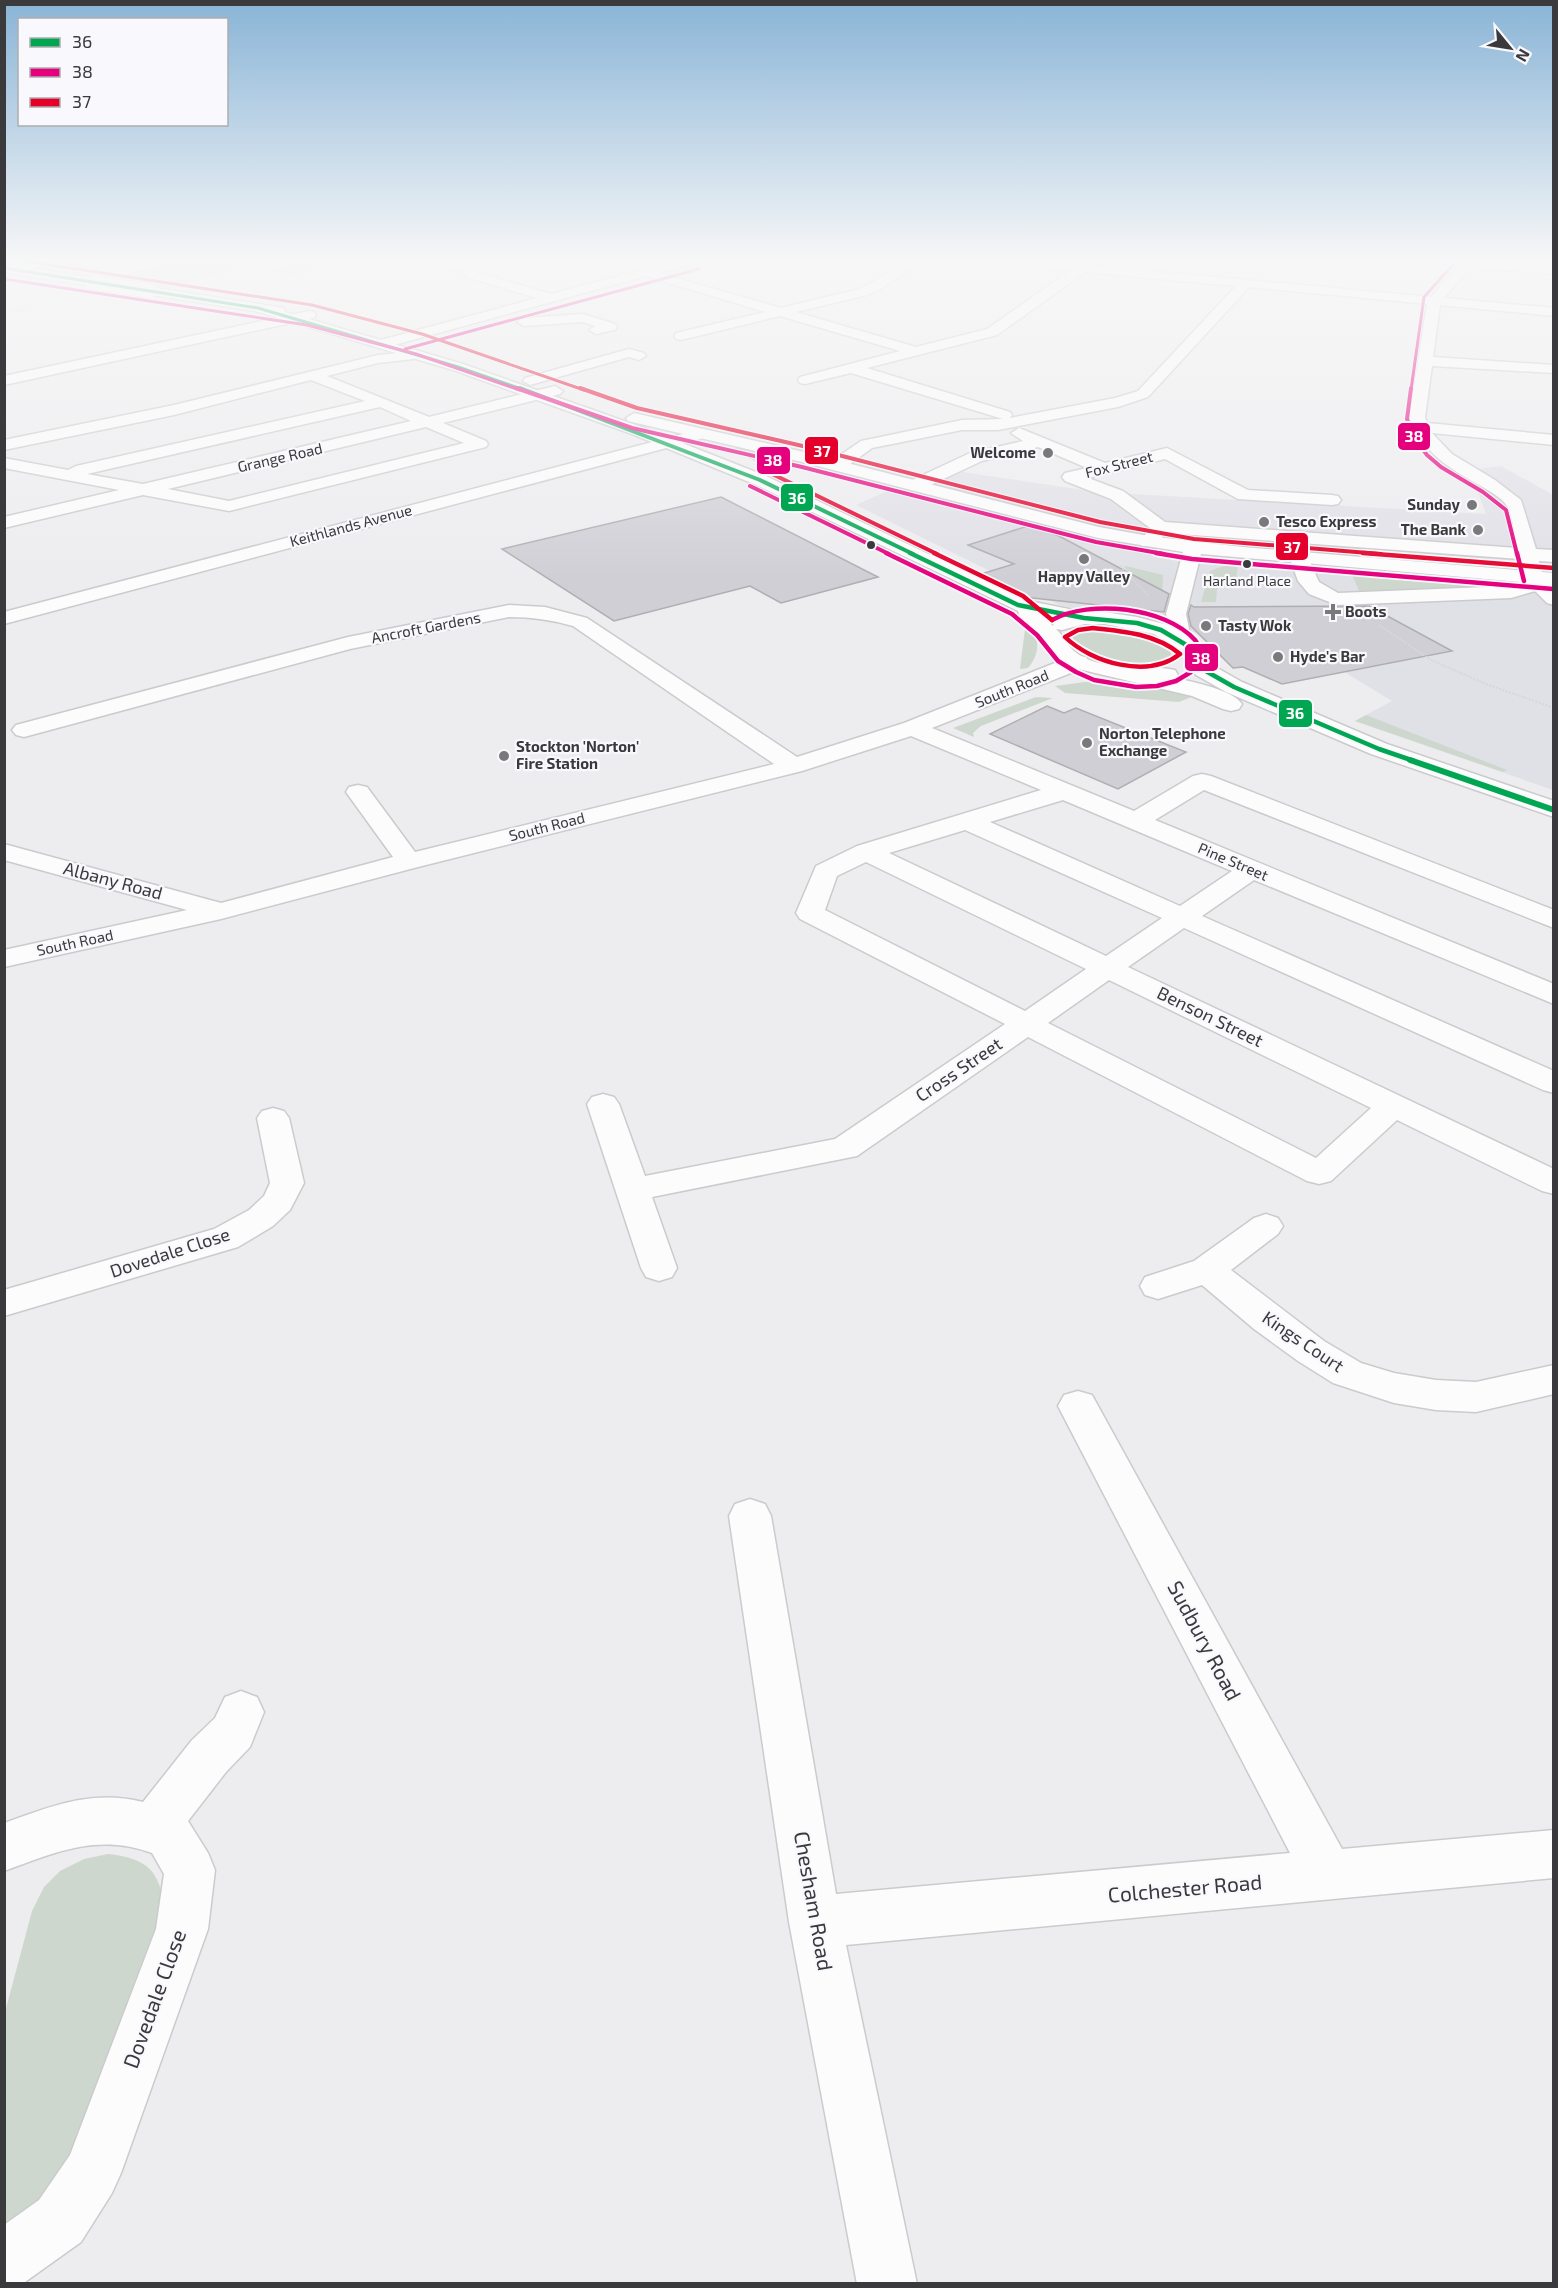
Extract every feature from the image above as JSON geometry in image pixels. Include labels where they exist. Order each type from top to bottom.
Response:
[{"type":"street","points":[[4,381],[76,366]]},
{"type":"street","points":[[4,445],[174,410],[314,376],[342,366]]},
{"type":"street","points":[[457,366],[542,389],[760,480],[1018,604],[1084,618],[1137,623],[1161,630],[1187,648],[1204,670],[1233,687],[1379,749],[1554,810]]},
{"type":"street","points":[[477,366],[542,389],[692,436],[836,466],[1098,532],[1554,556]]},
{"type":"street","name":"Grange Road","points":[[4,523],[430,422],[542,389],[598,366]]},
{"type":"street","points":[[805,380],[859,366]]},
{"type":"street","points":[[836,466],[867,444],[963,425],[998,424],[1118,402],[1143,394],[1168,366]]},
{"type":"street","points":[[1424,366],[1417,417],[1423,435],[1451,462],[1508,496],[1515,504],[1527,554],[1544,578],[1554,599]]},
{"type":"street","points":[[1502,366],[1554,369]]},
{"type":"street","points":[[850,368],[1020,420]]},
{"type":"street","points":[[4,463],[229,506],[480,444],[314,376]]},
{"type":"street","points":[[65,474],[381,402]]},
{"type":"street","points":[[998,424],[1102,468]]},
{"type":"street","points":[[1420,428],[1554,440]]},
{"type":"street","points":[[692,436],[734,459],[760,480]]},
{"type":"street","name":"Keithlands Avenue","points":[[4,618],[692,436]]},
{"type":"street","points":[[915,485],[975,457],[1038,442]]},
{"type":"street","name":"Fox Street","points":[[1155,535],[1117,495],[1071,477],[1167,453],[1244,495],[1317,501],[1332,500]]},
{"type":"street","points":[[1155,535],[1193,549],[1544,578]]},
{"type":"street","points":[[1144,676],[1179,672],[1188,665],[1187,648],[1176,614],[1193,549]]},
{"type":"street","points":[[1300,559],[1312,588],[1319,594],[1337,598],[1511,592],[1527,588],[1544,578]]},
{"type":"street","points":[[1018,604],[1052,636],[1067,656],[1078,662],[1103,670],[1144,676],[1200,690],[1291,732],[1554,824]]},
{"type":"street","name":"Ancroft Gardens","points":[[13,730],[348,643],[509,611],[536,611],[580,622],[794,766]]},
{"type":"street","points":[[1137,623],[1176,614]]},
{"type":"street","points":[[1052,636],[1056,628],[1065,622],[1084,618]]},
{"type":"street","name":"South Road","points":[[4,959],[222,911],[409,861],[794,766],[912,728],[1078,662]]},
{"type":"street","name":"Pine Street","points":[[912,728],[1554,995]]},
{"type":"street","points":[[1136,821],[1202,781],[1554,920]]},
{"type":"street","points":[[1065,791],[866,852],[825,872],[810,913],[1319,1173],[1393,1106]]},
{"type":"street","points":[[358,792],[409,861]]},
{"type":"street","points":[[969,822],[1554,1083]]},
{"type":"street","name":"Albany Road","points":[[4,852],[222,911]]},
{"type":"street","name":"Benson Street","points":[[866,852],[1554,1183]]},
{"type":"street","name":"Cross Street","points":[[632,1190],[845,1148],[1252,869]]},
{"type":"street","points":[[603,1104],[660,1268]]},
{"type":"street","name":"Dovedale Close","points":[[4,1303],[226,1238],[261,1218],[278,1202],[287,1183],[273,1118]]},
{"type":"street","points":[[1158,1286],[1207,1270],[1266,1226]]},
{"type":"street","name":"Kings Court","points":[[1207,1270],[1311,1351],[1347,1373],[1394,1388],[1436,1395],[1476,1397],[1554,1379]]},
{"type":"street","name":"Sudbury Road","points":[[1078,1406],[1329,1876]]},
{"type":"street","name":"Chesham Road","points":[[750,1516],[815,1922],[887,2283]]},
{"type":"street","points":[[152,1829],[209,1756],[234,1732],[241,1712]]},
{"type":"street","name":"Dovedale Close","points":[[4,1847],[67,1824],[121,1820],[168,1833],[190,1870],[182,1929],[92,2173],[60,2221],[4,2261]]},
{"type":"street","name":"Colchester Road","points":[[815,1922],[1554,1854]]},
{"type":"path","points":[[1119,565],[1154,600]]},
{"type":"path","points":[[1358,599],[1382,629],[1431,660],[1486,684],[1554,708]]},
{"type":"shaded area","points":[[739,446],[803,462],[786,470],[768,467],[733,449]]},
{"type":"shaded area","points":[[1501,466],[1553,495],[1553,790],[1355,721],[1392,701],[1320,657],[1233,668],[1197,633],[1059,605],[856,505],[912,480],[962,472],[1097,492],[1486,514],[1470,470]]},
{"type":"shaded area","points":[[773,498],[783,501],[880,548],[875,550]]},
{"type":"shaded area","points":[[1181,532],[1483,554],[1492,562],[1491,565],[1482,566],[1218,542],[1178,535]]},
{"type":"shaded area","points":[[1229,564],[1238,564],[1236,581],[1217,589],[1216,602],[1201,602],[1210,571]]},
{"type":"shaded area","points":[[1124,567],[1163,575],[1162,599],[1152,593]]},
{"type":"shaded area","points":[[1352,568],[1511,584],[1515,588],[1360,593],[1350,570]]},
{"type":"shaded area","points":[[1092,625],[1114,626],[1151,634],[1161,640],[1173,658],[1161,664],[1134,668],[1091,657],[1069,642],[1069,635],[1077,628]]},
{"type":"shaded area","points":[[1029,628],[1036,638],[1036,653],[1028,668],[1020,669],[1025,629]]},
{"type":"shaded area","points":[[1092,681],[1141,683],[1194,696],[1179,702],[1065,693],[1055,686]]},
{"type":"shaded area","points":[[1036,697],[1053,698],[981,726],[973,733],[974,737],[953,728]]},
{"type":"shaded area","points":[[1366,715],[1507,770],[1503,772],[1355,721]]},
{"type":"shaded area","points":[[108,1854],[133,1859],[150,1869],[159,1885],[164,1910],[63,2185],[5,2236],[5,2012],[32,1911],[44,1887],[60,1871],[84,1859]]},
{"type":"building","points":[[721,497],[878,577],[781,603],[750,586],[614,621],[502,549]]},
{"type":"building","points":[[1031,525],[1059,536],[1169,594],[1164,612],[1023,597],[978,575],[1014,564],[968,545]]},
{"type":"building","points":[[1191,605],[1194,607],[1369,606],[1452,651],[1282,684],[1243,667],[1233,668],[1191,626],[1188,614]]},
{"type":"building","name":"Norton Telephone Exchange","points":[[1047,706],[1064,713],[1076,708],[1186,752],[1118,789],[990,734]]},
{"type":"transit line","name":"38","points":[[450,366],[632,428],[802,467],[1096,542],[1192,559],[1553,589]]},
{"type":"transit line","name":"36","points":[[454,366],[545,397],[760,480],[1018,605],[1084,618],[1137,623],[1161,630],[1188,646],[1204,670],[1234,687],[1379,749],[1554,810]]},
{"type":"transit line","name":"37","points":[[514,366],[637,408],[807,447],[1100,522],[1194,539],[1554,568]]},
{"type":"transit line","name":"38","points":[[1414,366],[1407,419],[1415,439],[1427,455],[1441,467],[1483,492],[1506,510],[1524,581]]},
{"type":"transit line","name":"37","points":[[760,468],[1023,596],[1052,620]]},
{"type":"transit line","name":"38","points":[[750,486],[1012,614],[1043,641],[1058,661],[1094,680],[1115,685],[1157,686],[1176,681],[1191,672],[1202,657],[1197,642],[1182,629],[1162,619],[1137,612],[1087,608],[1066,612],[1052,620]]},
{"type":"transit line","name":"37","points":[[1093,628],[1152,638],[1163,642],[1180,654],[1170,662],[1156,666],[1121,664],[1087,653],[1065,637],[1078,630],[1093,628]]},
{"type":"place","name":"Welcome","points":[[1048,453]]},
{"type":"place","name":"Sunday","points":[[1472,505]]},
{"type":"place","name":"Tesco Express","points":[[1264,522]]},
{"type":"place","name":"The Bank","points":[[1478,530]]},
{"type":"place","name":"Happy Valley","points":[[1084,559]]},
{"type":"place","name":"Harland Place","points":[[1247,564]]},
{"type":"place","name":"Boots","points":[[1333,612]]},
{"type":"place","name":"Tasty Wok","points":[[1206,626]]},
{"type":"place","name":"Hyde's Bar","points":[[1278,657]]},
{"type":"place","name":"Norton Telephone Exchange","points":[[1087,743]]},
{"type":"place","name":"Stockton 'Norton' Fire Station","points":[[504,756]]}]
